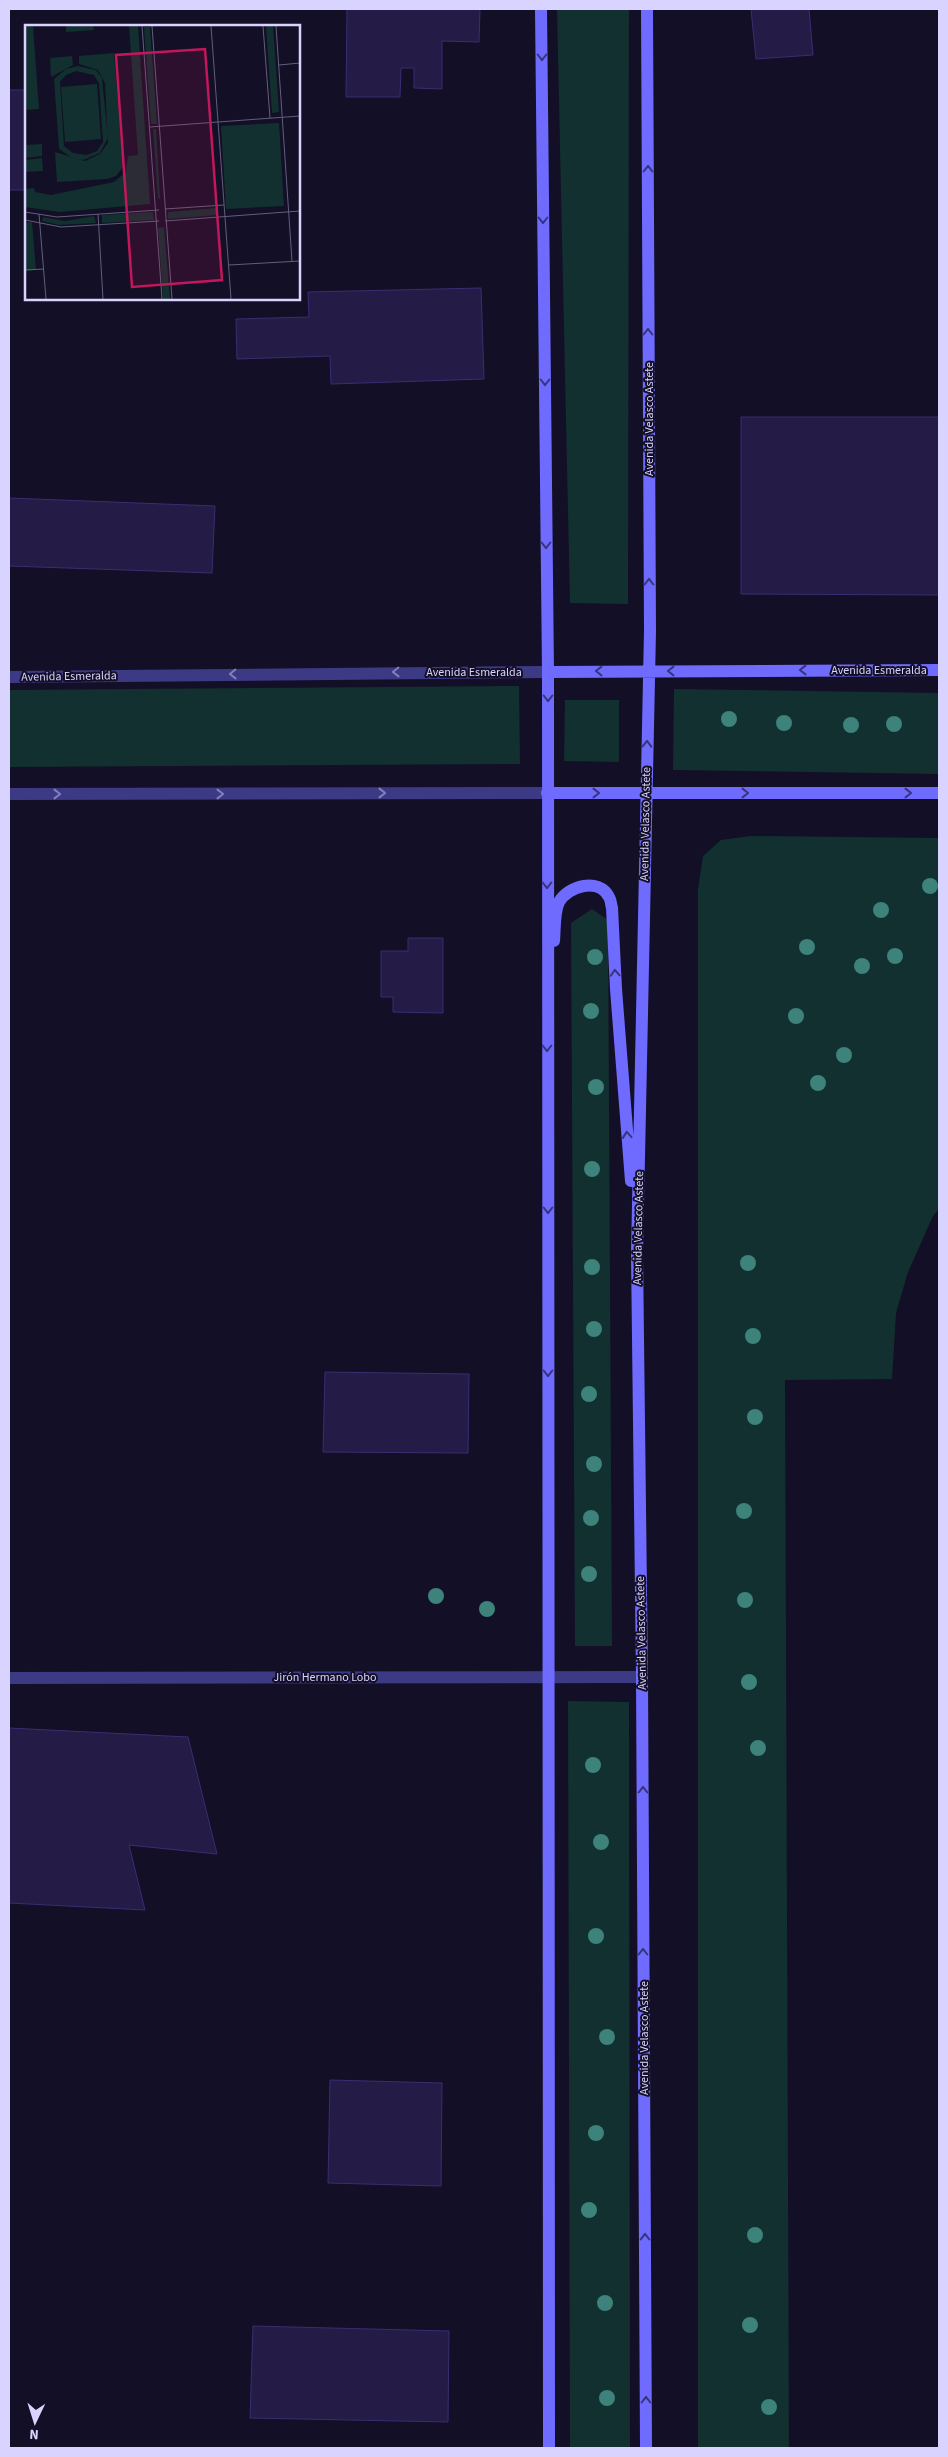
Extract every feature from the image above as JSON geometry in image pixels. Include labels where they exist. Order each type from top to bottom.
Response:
[{"type":"main road","points":[[541,9],[548,672],[546,1006],[550,1677],[549,2448]]},
{"type":"main road","name":"Avenida Velasco Astete","points":[[646,2448],[642,1677],[637,1253],[650,611],[647,9]]},
{"type":"main road","name":"Avenida Esmeralda","points":[[548,672],[939,670]]},
{"type":"main road","points":[[547,793],[939,792]]},
{"type":"main road","points":[[546,1006],[558,904],[565,894],[573,889],[586,885],[599,888],[609,896],[612,908],[616,989],[637,1253]]},
{"type":"street","name":"Avenida Esmeralda","points":[[9,677],[548,672]]},
{"type":"street","points":[[9,794],[547,793]]},
{"type":"street","name":"Jirón Hermano Lobo","points":[[9,1678],[642,1677]]},
{"type":"green space","points":[[557,9],[629,9],[628,604],[570,603]]},
{"type":"green space","points":[[519,686],[520,764],[9,767],[9,690]]},
{"type":"green space","points":[[674,689],[939,693],[939,774],[673,770]]},
{"type":"green space","points":[[565,700],[619,700],[619,762],[564,761]]},
{"type":"green space","points":[[751,836],[939,838],[939,1209],[933,1216],[908,1272],[896,1313],[892,1379],[785,1380],[789,2448],[698,2448],[698,889],[703,856],[721,840]]},
{"type":"green space","points":[[592,909],[608,920],[612,1646],[575,1646],[571,923]]},
{"type":"green space","points":[[568,1701],[629,1702],[630,2448],[570,2448]]},
{"type":"building","points":[[347,9],[480,9],[479,42],[442,41],[442,89],[414,88],[414,68],[401,68],[400,97],[346,97]]},
{"type":"building","points":[[751,9],[809,9],[813,55],[756,59]]},
{"type":"building","points":[[9,90],[25,90],[25,190],[9,190]]},
{"type":"building","points":[[481,288],[484,379],[331,384],[330,356],[237,359],[236,319],[309,317],[308,292]]},
{"type":"building","points":[[741,417],[939,417],[939,595],[741,594]]},
{"type":"building","points":[[9,498],[215,506],[212,573],[9,566]]},
{"type":"building","points":[[408,938],[443,938],[443,1013],[393,1012],[393,997],[381,997],[381,951],[408,951]]},
{"type":"building","points":[[325,1372],[469,1374],[468,1453],[323,1452]]},
{"type":"building","points":[[9,1728],[188,1737],[217,1854],[129,1845],[145,1910],[9,1903]]},
{"type":"building","points":[[330,2080],[442,2083],[441,2186],[328,2183]]},
{"type":"building","points":[[253,2326],[449,2331],[448,2422],[250,2418]]}]
